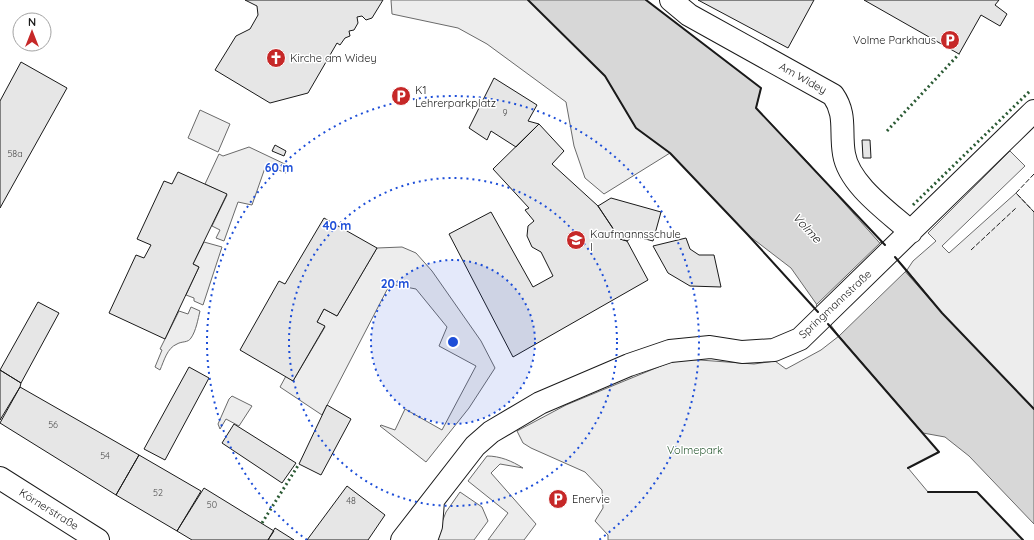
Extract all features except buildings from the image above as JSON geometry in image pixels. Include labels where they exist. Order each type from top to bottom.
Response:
[{"type":"street","name":"Am Widey","points":[[671,0],[689,14],[833,95],[841,106],[844,155],[854,178],[911,232]]},
{"type":"street","name":"Springmannstraße","points":[[402,540],[475,446],[486,437],[540,403],[629,365],[670,351],[710,348],[742,352],[774,350],[800,339],[1034,111]]},
{"type":"street","name":"Körnerstraße","points":[[0,478],[98,540]]},
{"type":"street","points":[[426,540],[430,526],[433,501]]},
{"type":"green space","points":[[391,0],[528,0],[605,76],[636,128],[670,153],[604,194],[585,178],[574,146],[566,102],[487,44],[458,28],[392,14]]},
{"type":"green space","points":[[200,110],[230,124],[218,152],[188,138]]},
{"type":"green space","points":[[249,147],[289,166],[286,173],[266,165],[252,205],[238,202],[224,241],[216,238],[220,230],[212,226],[227,195],[205,184],[219,154],[223,156]]},
{"type":"green space","points":[[1010,151],[1025,166],[942,246],[949,253],[1016,193],[1034,212],[1034,409],[942,313],[907,270],[913,261],[936,241],[928,233]]},
{"type":"green space","points":[[204,242],[222,247],[203,305],[194,301],[194,298],[186,295],[199,267],[193,264]]},
{"type":"green space","points":[[402,247],[416,253],[432,271],[481,341],[495,368],[469,408],[426,462],[380,426],[381,425],[395,430],[405,409],[442,430],[476,366],[439,346],[447,327],[416,289],[390,284],[322,415],[280,387],[286,376],[293,381],[325,327],[317,322],[324,309],[337,316],[377,248]]},
{"type":"green space","points":[[191,307],[200,311],[193,335],[190,340],[179,343],[171,348],[166,355],[160,370],[155,367],[162,350],[160,349],[179,311],[188,314]]},
{"type":"green space","name":"Volmepark","points":[[839,336],[939,452],[908,468],[928,492],[977,492],[1023,540],[608,540],[608,535],[595,521],[603,508],[602,490],[585,472],[523,443],[517,431],[566,405],[668,363],[686,359],[754,364],[775,361],[786,369],[821,350]]},
{"type":"green space","points":[[232,396],[252,406],[239,426],[226,419],[220,429],[218,424],[229,399]]},
{"type":"green space","points":[[487,456],[506,459],[523,468],[500,464],[491,473],[536,524],[524,540],[488,540],[508,513],[468,481]]},
{"type":"green space","points":[[460,492],[482,507],[488,521],[474,540],[435,540],[446,512]]},
{"type":"water","name":"Volme","points":[[528,0],[646,0],[761,88],[756,108],[805,159],[942,313],[1034,409],[1034,524],[969,456],[945,437],[923,433],[839,336],[791,268],[748,235],[670,153],[636,128],[605,76]]},
{"type":"pier","points":[[881,242],[907,270],[839,336],[816,305]]},
{"type":"hedge","points":[[887,131],[959,54]]},
{"type":"hedge","points":[[913,205],[1031,90]]},
{"type":"hedge","points":[[262,523],[299,464]]},
{"type":"fence","points":[[1034,174],[1016,193],[1034,212]]},
{"type":"fence","points":[[971,250],[1016,208]]},
{"type":"wall","points":[[528,0],[605,76],[636,128],[670,153],[748,235],[818,312]]},
{"type":"wall","points":[[646,0],[761,88],[756,108],[885,245]]},
{"type":"wall","points":[[895,257],[942,313],[1034,409]]},
{"type":"wall","points":[[828,324],[939,452],[908,468]]},
{"type":"wall","points":[[928,492],[977,492],[1023,540]]},
{"type":"place","name":"Volme Parkhaus","points":[[950,40]]},
{"type":"place","name":"Kirche am Widey","points":[[276,58]]},
{"type":"place","name":"K1 Lehrerparkplatz","points":[[401,96]]},
{"type":"place","name":"Kaufmannsschule I","points":[[576,240]]},
{"type":"place","name":"Enervie","points":[[558,499]]}]
